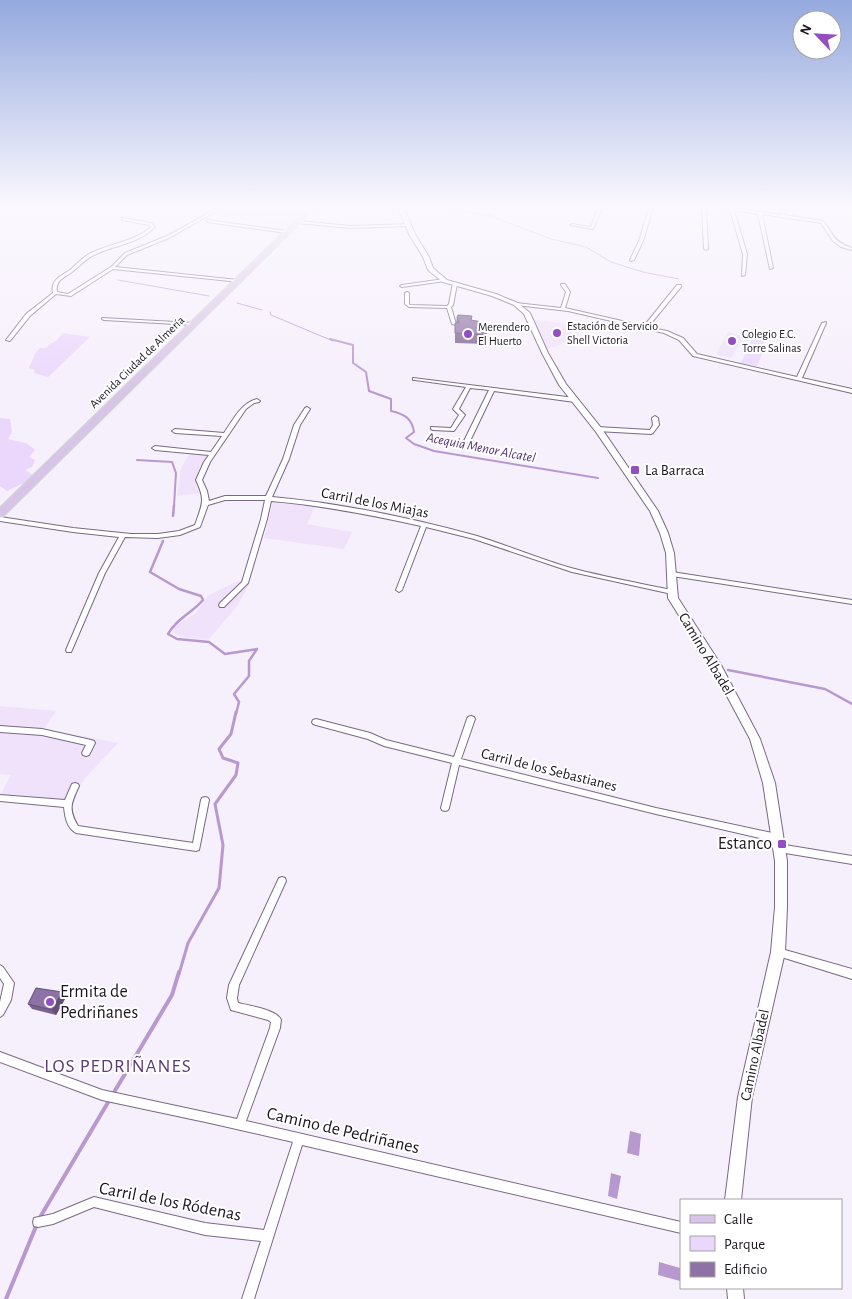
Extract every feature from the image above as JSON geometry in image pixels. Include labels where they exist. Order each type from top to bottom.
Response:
[{"type":"main road","name":"Avenida Ciudad de Almería","points":[[0,514],[250,269]]},
{"type":"main road","name":"Camino Albadel","points":[[430,269],[444,280],[494,295],[516,304],[527,313],[545,353],[563,385],[597,429],[654,511],[664,533],[670,553],[673,598],[717,668],[755,740],[769,783],[781,861],[781,906],[778,952],[745,1097],[733,1199]]},
{"type":"street","points":[[55,293],[53,288],[55,282],[72,269]]},
{"type":"street","points":[[8,340],[28,315],[55,293],[69,294],[111,269]]},
{"type":"street","points":[[118,269],[238,281]]},
{"type":"street","points":[[743,275],[744,269]]},
{"type":"street","points":[[402,286],[444,280]]},
{"type":"street","points":[[454,324],[449,307],[455,284]]},
{"type":"street","points":[[563,285],[568,292],[563,310]]},
{"type":"street","points":[[645,327],[680,286]]},
{"type":"street","points":[[407,294],[407,304],[409,306],[449,307]]},
{"type":"street","points":[[516,304],[563,310],[645,327],[681,339],[695,355],[852,391]]},
{"type":"street","points":[[104,318],[194,324]]},
{"type":"street","points":[[799,379],[824,324]]},
{"type":"street","points":[[415,379],[575,400]]},
{"type":"street","points":[[433,428],[452,430],[456,428],[462,415],[456,409],[469,386]]},
{"type":"street","points":[[467,441],[492,389]]},
{"type":"street","points":[[0,519],[122,535],[160,535],[189,532],[198,526],[206,503],[204,491],[199,480],[213,454],[244,408],[257,401]]},
{"type":"street","points":[[222,605],[245,583],[268,499],[286,459],[297,425],[307,409]]},
{"type":"street","points":[[597,429],[651,432],[656,424],[656,418]]},
{"type":"street","points":[[174,431],[225,435]]},
{"type":"street","points":[[155,448],[213,454]]},
{"type":"street","name":"Carril de los Miajas","points":[[206,503],[221,498],[268,499],[360,511],[476,538],[573,571],[672,592]]},
{"type":"street","points":[[399,590],[424,525]]},
{"type":"street","points":[[69,650],[102,574],[122,535]]},
{"type":"street","points":[[672,574],[852,602]]},
{"type":"street","points":[[445,808],[456,761],[471,719]]},
{"type":"street","name":"Carril de los Sebastianes","points":[[316,722],[456,761],[852,860]]},
{"type":"street","points":[[0,729],[42,732],[91,743],[86,753]]},
{"type":"street","points":[[76,786],[67,804],[70,819],[76,829],[196,847],[205,800]]},
{"type":"street","points":[[0,798],[67,804]]},
{"type":"street","points":[[240,1126],[276,1028],[276,1020],[270,1016],[234,1007],[232,998],[234,985],[282,882]]},
{"type":"street","points":[[778,952],[852,974]]},
{"type":"street","points":[[0,970],[8,983],[6,1000],[0,1012]]},
{"type":"street","name":"Camino de Pedriñanes","points":[[0,1057],[117,1099],[299,1139],[680,1228]]},
{"type":"street","points":[[248,1299],[299,1139]]},
{"type":"street","name":"Carril de los Ródenas","points":[[38,1222],[53,1219],[94,1202],[205,1229],[268,1236]]},
{"type":"shaded area","name":"Estación de Servicio Shell Victoria","points":[[530,319],[574,325],[580,337],[544,350]]},
{"type":"shaded area","name":"Colegio E.C. Torre Salinas","points":[[728,332],[743,336],[738,346],[740,347],[737,348],[731,358],[716,354]]},
{"type":"shaded area","points":[[190,453],[209,455],[196,480],[197,489],[201,493],[177,496],[181,468]]},
{"type":"shaded area","points":[[273,502],[315,507],[307,524],[352,532],[344,549],[264,538]]},
{"type":"shaded area","points":[[238,581],[250,583],[237,606],[209,639],[188,638],[175,634],[173,631],[174,627],[196,613],[209,595]]},
{"type":"shaded area","points":[[0,706],[56,711],[44,729],[118,743],[85,778],[75,794],[72,806],[0,796],[11,775],[0,774]]},
{"type":"shaded area","points":[[630,1131],[641,1134],[639,1156],[627,1153]]},
{"type":"shaded area","points":[[611,1173],[621,1176],[617,1199],[608,1196]]},
{"type":"shaded area","points":[[659,1262],[680,1268],[680,1281],[658,1275]]},
{"type":"green space","points":[[63,333],[90,337],[48,377],[34,373],[35,370],[29,368],[35,354],[40,348],[47,348],[48,345],[56,341]]},
{"type":"green space","points":[[753,337],[765,340],[760,351],[763,352],[757,366],[741,363]]},
{"type":"green space","points":[[0,418],[10,419],[12,432],[8,439],[26,443],[35,450],[29,457],[35,460],[32,467],[25,470],[33,475],[24,483],[7,491],[0,486]]},
{"type":"building","points":[[458,315],[472,316],[471,320],[487,325],[486,335],[455,333],[455,323],[459,323]]},
{"type":"building","points":[[36,988],[62,992],[52,1010],[28,1004]]},
{"type":"waterway","points":[[632,269],[679,279]]},
{"type":"waterway","name":"Acequia Menor Alcatel","points":[[118,280],[209,296]]},
{"type":"waterway","name":"Acequia Menor Alcatel","points":[[237,303],[262,310]]},
{"type":"waterway","name":"Acequia Menor Alcatel","points":[[270,312],[271,315],[333,341]]},
{"type":"waterway","name":"Acequia Menor Alcatel","points":[[330,339],[353,345],[353,363],[366,372],[369,391],[391,399],[391,411],[403,415],[409,420],[414,432],[406,438],[414,444],[434,451],[598,478]]},
{"type":"waterway","points":[[137,460],[172,462],[176,473],[174,506]]},
{"type":"waterway","points":[[173,516],[174,505]]},
{"type":"waterway","points":[[163,541],[150,572],[179,589],[201,596],[203,600],[175,624],[168,634],[177,639],[209,642],[225,654],[257,649],[249,661],[249,676],[234,694],[239,702],[236,714]]},
{"type":"waterway","name":"Acequia Menor Alcatel","points":[[728,670],[825,689],[852,704]]},
{"type":"waterway","points":[[179,974],[188,943],[219,888],[223,845],[215,804],[236,775],[238,763],[223,758],[219,749],[231,734],[236,712]]},
{"type":"waterway","points":[[113,1094],[172,995],[179,972]]},
{"type":"waterway","points":[[39,1219],[110,1099]]},
{"type":"waterway","points":[[6,1299],[37,1224]]},
{"type":"place","name":"Estación de Servicio Shell Victoria","points":[[557,333]]},
{"type":"place","name":"Merendero El Huerto","points":[[468,334]]},
{"type":"place","name":"Colegio E.C. Torre Salinas","points":[[732,341]]},
{"type":"place","name":"La Barraca","points":[[635,470]]},
{"type":"place","name":"Estanco","points":[[782,844]]},
{"type":"place","name":"Ermita de Pedriñanes","points":[[50,1002]]},
{"type":"district","name":"LOS PEDRIÑANES","points":[[118,1066]]}]
